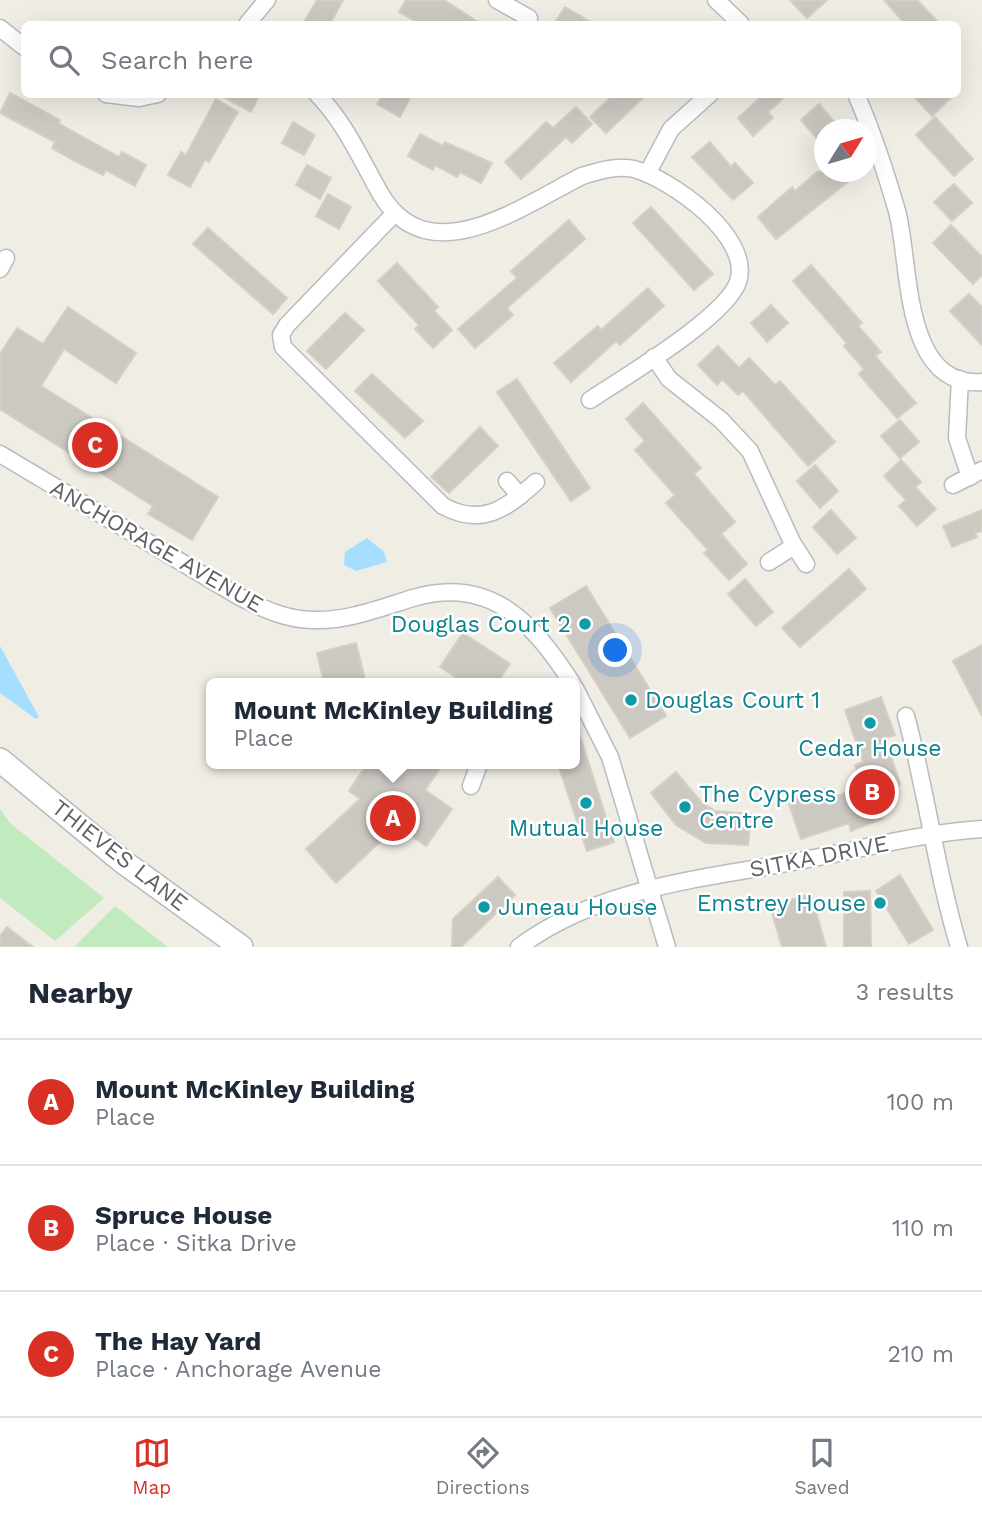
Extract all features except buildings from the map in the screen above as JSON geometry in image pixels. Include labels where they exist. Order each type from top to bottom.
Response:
[{"type":"main road","name":"THIEVES LANE","points":[[0,760],[122,861],[241,947]]},
{"type":"street","points":[[250,21],[267,0]]},
{"type":"street","points":[[716,0],[738,21]]},
{"type":"street","points":[[501,1],[530,18]]},
{"type":"street","points":[[0,28],[21,45]]},
{"type":"street","points":[[320,98],[348,132],[394,214],[419,230],[435,234],[466,230],[597,171],[631,168],[664,181],[715,223],[736,250],[740,266],[738,280],[725,304],[590,400]]},
{"type":"street","points":[[647,174],[671,129],[706,98]]},
{"type":"street","points":[[857,98],[897,213],[919,339],[930,356],[960,379],[982,382]]},
{"type":"street","points":[[394,214],[287,325],[281,335],[283,346],[443,506],[459,515],[477,516],[502,509],[536,482]]},
{"type":"street","points":[[654,357],[669,379],[721,420],[750,451],[794,546],[806,564]]},
{"type":"street","points":[[953,485],[976,474],[960,452],[956,429],[960,379]]},
{"type":"street","name":"ANCHORAGE AVENUE","points":[[0,454],[238,596],[279,614],[313,621],[337,619],[441,592],[490,599],[512,611],[533,628],[568,678]]},
{"type":"street","points":[[507,481],[520,496]]},
{"type":"street","points":[[769,562],[794,546]]},
{"type":"street","points":[[580,698],[610,757],[667,947]]},
{"type":"street","points":[[906,716],[918,761],[941,886],[960,947]]},
{"type":"street","points":[[471,786],[477,769]]},
{"type":"street","name":"SITKA DRIVE","points":[[519,947],[580,912],[649,888],[931,833],[982,829]]},
{"type":"green space","points":[[0,809],[10,823],[104,898],[55,941],[0,898]]},
{"type":"green space","points":[[115,906],[168,947],[74,947]]},
{"type":"water","points":[[367,538],[384,552],[387,562],[356,571],[344,565],[345,552]]},
{"type":"water","points":[[0,646],[39,717],[36,719],[0,693]]},
{"type":"place","name":"The Hay Yard","points":[[95,445]]},
{"type":"place","name":"Douglas Court 2","points":[[585,624]]},
{"type":"place","name":"Douglas Court 1","points":[[631,700]]},
{"type":"place","name":"Cedar House","points":[[870,723]]},
{"type":"place","name":"Spruce House","points":[[872,792]]},
{"type":"place","name":"Mutual House","points":[[586,803]]},
{"type":"place","name":"The Cypress Centre","points":[[685,807]]},
{"type":"place","name":"Mount McKinley Building","points":[[393,818]]},
{"type":"place","name":"Emstrey House","points":[[880,903]]},
{"type":"place","name":"Juneau House","points":[[484,907]]}]
